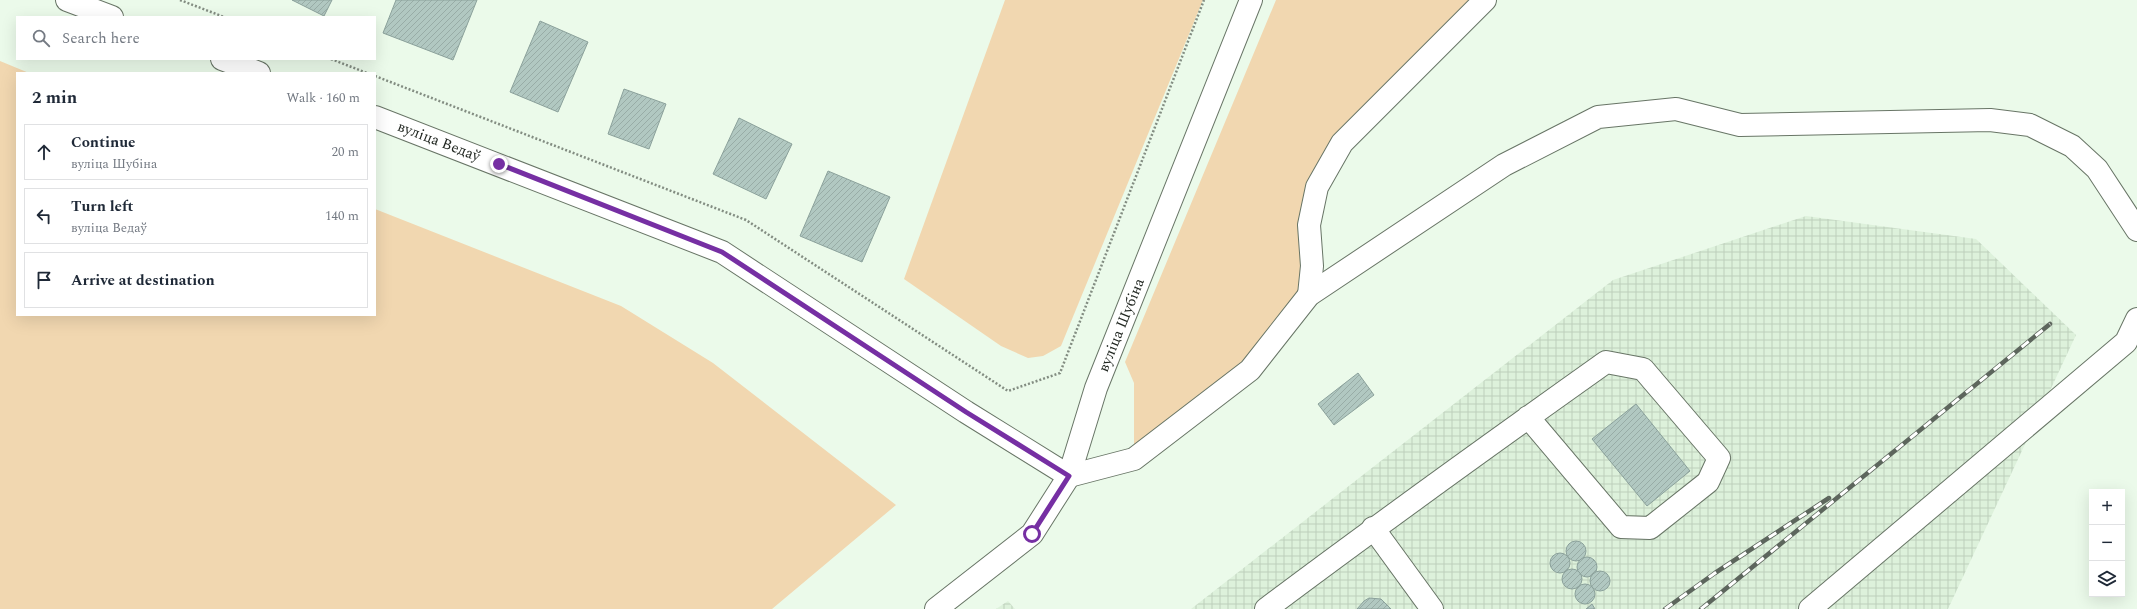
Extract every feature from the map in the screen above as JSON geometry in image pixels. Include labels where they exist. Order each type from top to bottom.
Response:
[{"type":"street","points":[[67,0],[109,16]]},
{"type":"street","name":"вуліца Шубіна","points":[[936,609],[1032,534],[1069,476],[1096,388],[1251,0]]},
{"type":"street","points":[[1309,295],[1312,266],[1309,225],[1310,217],[1317,187],[1342,143],[1485,0]]},
{"type":"street","points":[[225,60],[256,72]]},
{"type":"street","points":[[1069,476],[1134,459],[1250,370],[1309,295],[1504,165],[1598,117],[1676,109],[1740,126],[1990,120],[2030,126],[2072,146],[2097,169],[2137,230]]},
{"type":"street","name":"вуліца Ведаў","points":[[376,117],[722,252],[966,412],[1069,476]]},
{"type":"street","points":[[1810,609],[2126,342],[2137,320]]},
{"type":"street","points":[[1266,609],[1373,528],[1528,417],[1606,362],[1643,369],[1719,458],[1708,482],[1650,528],[1621,527],[1528,417]]},
{"type":"street","points":[[1373,528],[1432,609]]},
{"type":"path","points":[[180,0],[221,16]]},
{"type":"path","points":[[376,76],[746,220],[1008,390],[1060,373],[1204,0]]},
{"type":"path","points":[[334,60],[364,72]]},
{"type":"shaded area","points":[[1005,0],[1203,0],[1061,346],[1043,356],[1028,358],[1001,346],[904,279]]},
{"type":"shaded area","points":[[1276,0],[1485,0],[1317,187],[1309,295],[1250,370],[1134,459],[1134,383],[1125,362]]},
{"type":"shaded area","points":[[0,61],[27,72],[16,72],[16,316],[376,316],[376,209],[621,306],[713,363],[896,505],[772,609],[0,609]]},
{"type":"shaded area","points":[[1806,216],[1976,239],[2076,335],[1948,609],[1191,609],[1613,280]]},
{"type":"shaded area","points":[[1008,601],[1015,609],[996,609]]},
{"type":"building","points":[[292,0],[332,0],[324,16]]},
{"type":"building","points":[[396,0],[477,0],[453,60],[383,33]]},
{"type":"building","points":[[540,21],[588,42],[558,112],[510,92]]},
{"type":"building","points":[[624,89],[666,104],[649,149],[608,134]]},
{"type":"building","points":[[739,118],[792,144],[766,199],[713,174]]},
{"type":"building","points":[[828,171],[890,197],[862,262],[800,236]]},
{"type":"building","points":[[1358,373],[1374,395],[1334,425],[1318,404]]},
{"type":"building","points":[[1636,404],[1690,471],[1647,506],[1592,439]]},
{"type":"building","points":[[1576,541],[1583,544],[1586,551],[1583,558],[1576,561],[1569,558],[1566,551],[1569,544]]},
{"type":"building","points":[[1556,553],[1564,553],[1570,559],[1570,567],[1564,573],[1556,573],[1550,567],[1550,559]]},
{"type":"building","points":[[1587,557],[1594,560],[1597,567],[1594,574],[1587,577],[1580,574],[1577,567],[1580,560]]},
{"type":"building","points":[[1572,569],[1579,572],[1582,579],[1579,586],[1572,589],[1565,586],[1562,579],[1565,572]]},
{"type":"building","points":[[1600,571],[1607,574],[1610,581],[1607,588],[1600,591],[1593,588],[1590,581],[1593,574]]},
{"type":"building","points":[[1581,584],[1589,584],[1595,590],[1595,598],[1589,604],[1581,604],[1575,598],[1575,590]]},
{"type":"building","points":[[1369,598],[1381,599],[1391,609],[1357,609]]},
{"type":"building","points":[[1592,604],[1595,609],[1586,609]]},
{"type":"railway","points":[[1701,609],[2050,324]]},
{"type":"railway","points":[[1665,609],[1715,573],[1829,498]]},
{"type":"route","points":[[499,164],[722,252],[966,412],[1069,476],[1032,534]]}]
